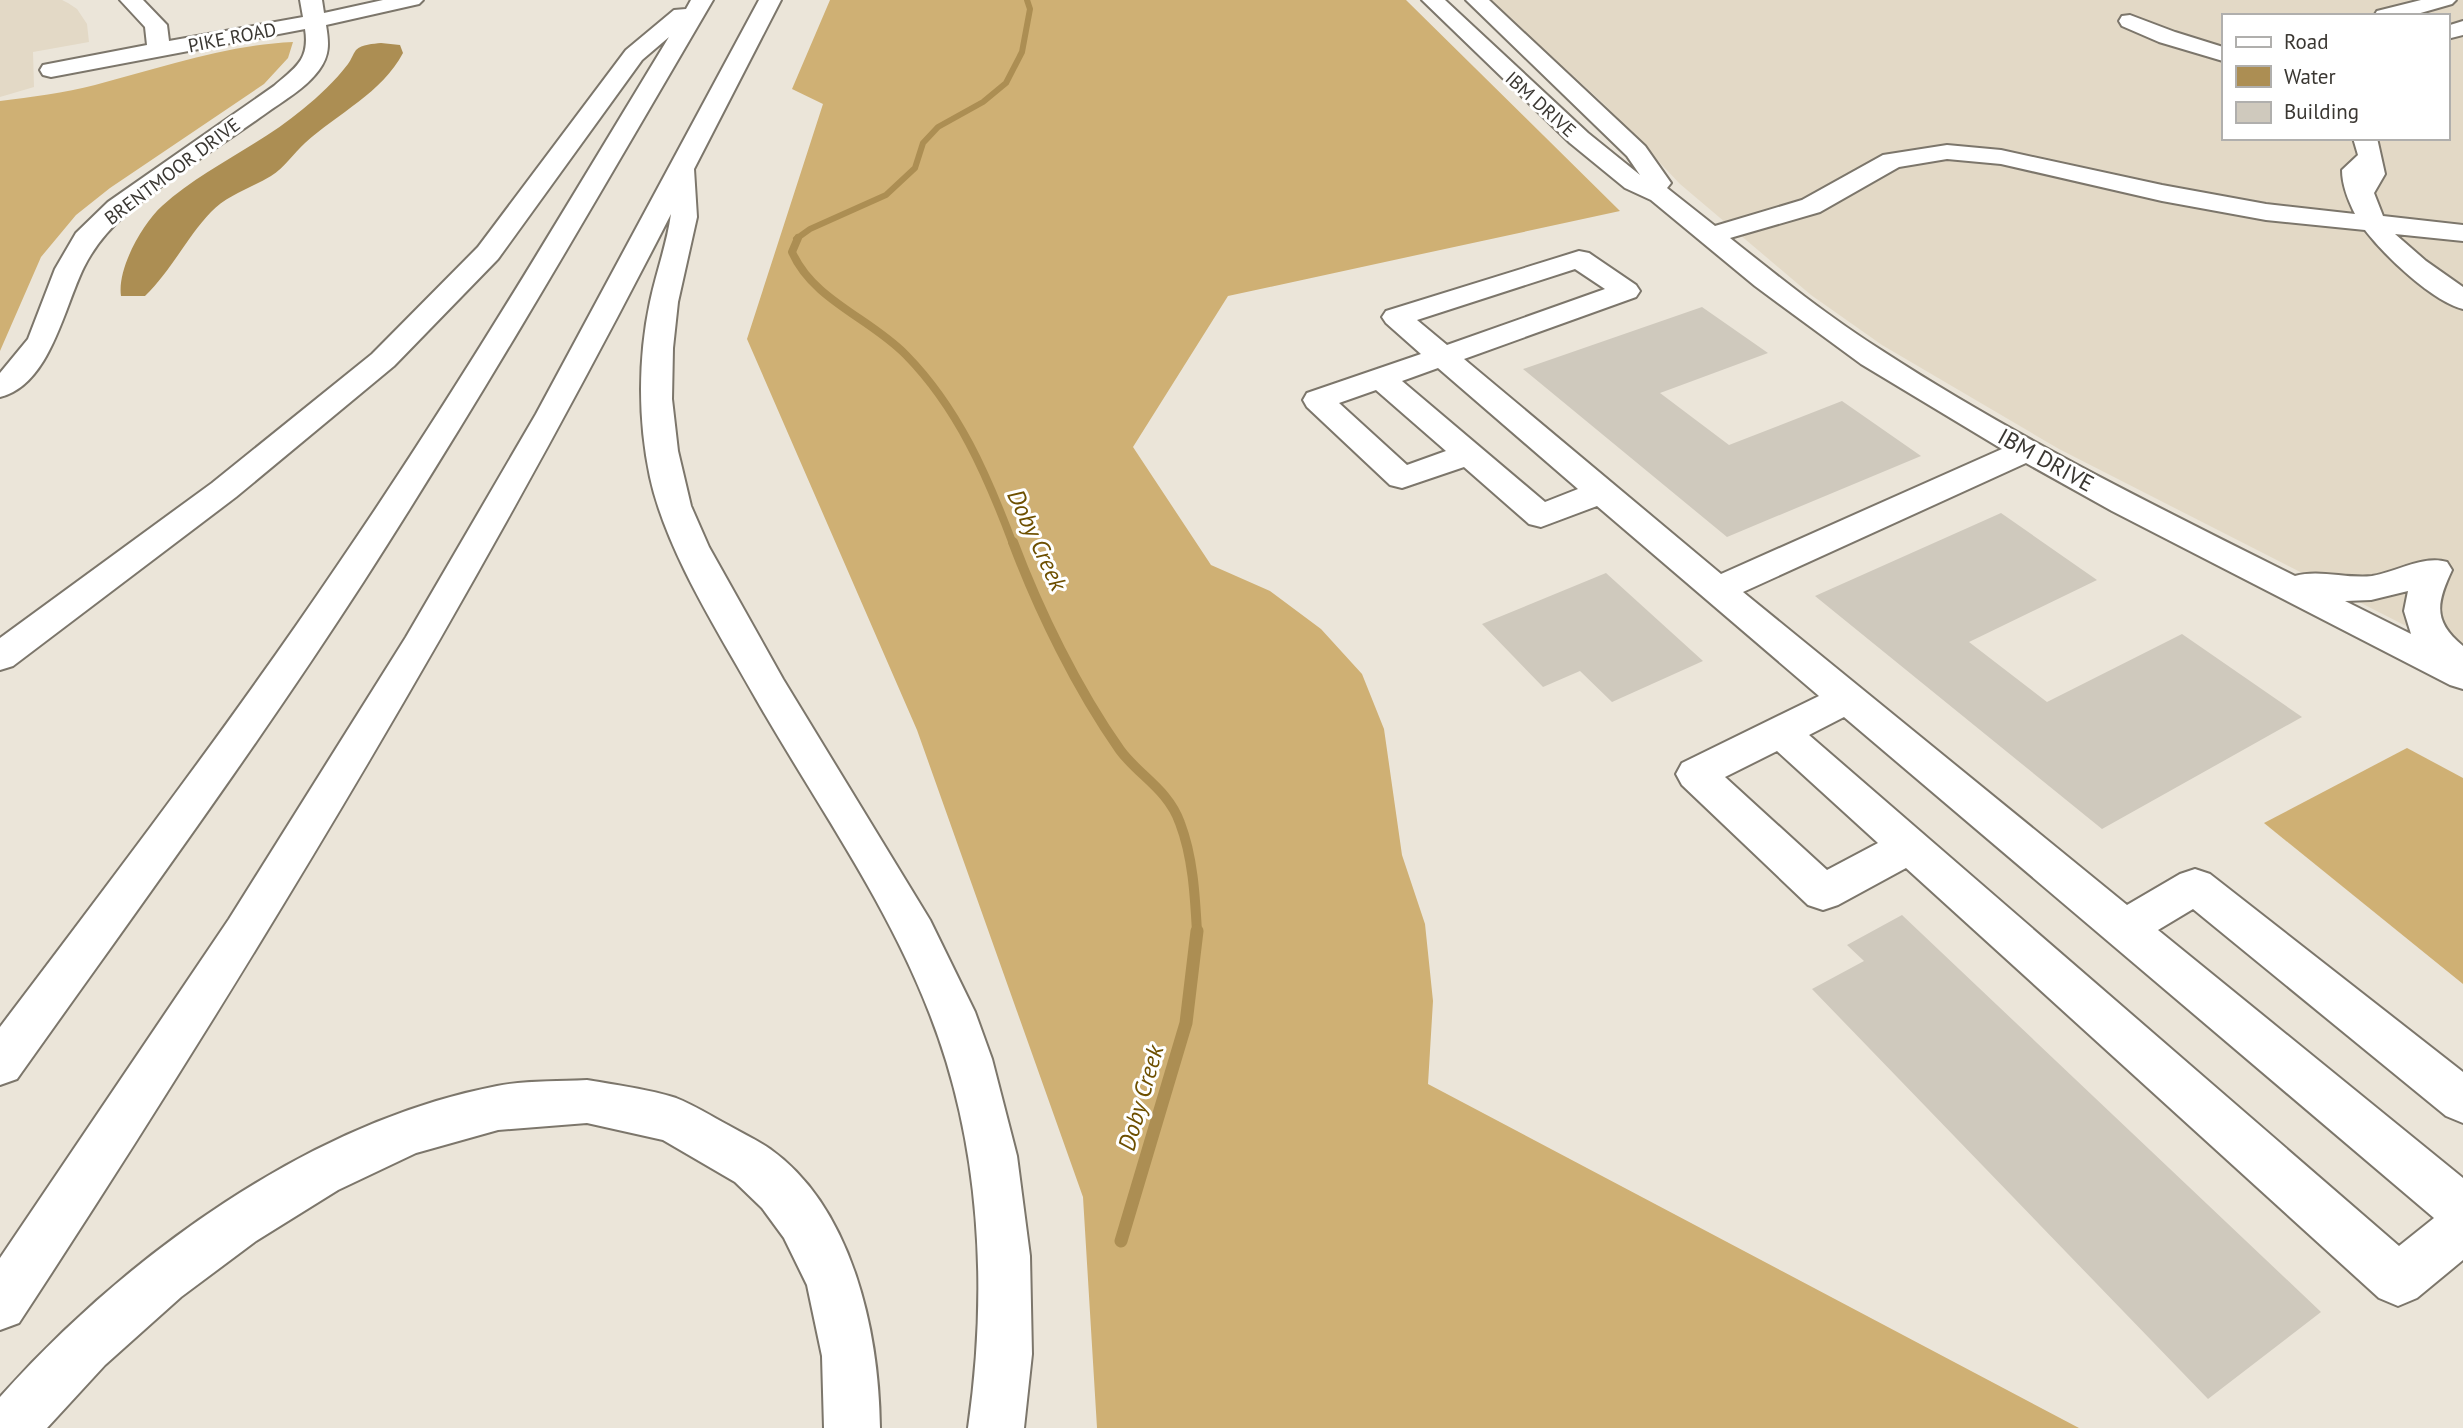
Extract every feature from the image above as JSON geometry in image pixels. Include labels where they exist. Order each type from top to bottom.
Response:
[{"type":"main road","points":[[131,0],[156,25],[159,50]]},
{"type":"main road","name":"PIKE ROAD","points":[[51,70],[159,50],[313,11],[412,0]]},
{"type":"main road","points":[[0,657],[225,490],[383,360],[488,253],[634,55],[701,0]]},
{"type":"main road","points":[[0,1064],[234,745],[351,573],[490,357],[701,0]]},
{"type":"main road","points":[[0,1304],[57,1221],[299,843],[405,669],[542,431],[770,0]]},
{"type":"main road","name":"IBM DRIVE","points":[[1433,0],[1578,138],[1634,183],[1660,195],[1792,300],[1872,358],[2124,504],[2463,676]]},
{"type":"main road","name":"IBM DRIVE","points":[[1477,0],[1636,151],[1657,178],[1660,195]]},
{"type":"main road","points":[[2392,14],[2445,0]]},
{"type":"main road","name":"BRENTMOOR DRIVE","points":[[0,388],[15,376],[42,340],[69,269],[86,239],[117,208],[282,91],[309,68],[319,46],[313,11]]},
{"type":"main road","points":[[2130,21],[2167,37],[2222,54]]},
{"type":"main road","points":[[2367,148],[2355,170],[2356,184],[2361,191],[2365,210],[2407,260],[2463,300]]},
{"type":"main road","points":[[1792,300],[1770,265],[1770,246],[1779,228],[1884,163],[1914,155],[1955,152],[2001,157],[2237,207],[2375,225],[2463,233]]},
{"type":"main road","points":[[682,167],[685,214],[678,254],[664,303],[657,352],[660,428],[670,495],[684,533],[733,626],[892,892],[934,970],[958,1028],[978,1093],[994,1164],[1003,1246],[1005,1355],[996,1428]]},
{"type":"main road","points":[[1660,195],[1753,211],[1811,206]]},
{"type":"main road","points":[[1709,236],[1811,206]]},
{"type":"main road","points":[[1468,454],[1402,478],[1318,400],[1441,356],[1520,328],[1626,291],[1580,259],[1395,317],[1441,356],[1602,492],[1717,590],[2463,1210]]},
{"type":"main road","points":[[1380,378],[1541,516],[1602,492]]},
{"type":"main road","points":[[1717,590],[2027,450]]},
{"type":"main road","points":[[2274,580],[2361,591],[2385,587],[2449,563]]},
{"type":"main road","points":[[2365,626],[2403,589],[2449,563]]},
{"type":"main road","points":[[2449,563],[2423,593],[2420,615],[2428,634],[2463,666]]},
{"type":"main road","points":[[1847,698],[1696,774],[1823,893],[1909,846]]},
{"type":"main road","points":[[1781,732],[2398,1280],[2463,1227]]},
{"type":"main road","points":[[2123,929],[2195,886],[2463,1101]]},
{"type":"main road","points":[[10,1428],[97,1335],[165,1278],[251,1213],[330,1166],[408,1133],[472,1114],[540,1102],[611,1103],[675,1118],[728,1146],[765,1176],[794,1210],[822,1256],[844,1315],[854,1391],[852,1428]]},
{"type":"shaded area","points":[[0,0],[62,0],[77,9],[87,24],[89,42],[33,52],[34,87],[0,97]]},
{"type":"shaded area","points":[[830,0],[1406,0],[1620,211],[1228,296],[1133,447],[1211,565],[1270,591],[1321,629],[1362,674],[1384,729],[1402,855],[1425,924],[1433,1001],[1428,1084],[2079,1428],[1097,1428],[1083,1197],[917,730],[747,339],[823,104],[792,89]]},
{"type":"shaded area","points":[[1490,0],[2463,0],[2463,655],[2059,449],[1882,345],[1811,295],[1680,184],[1604,104]]},
{"type":"shaded area","points":[[293,42],[288,58],[264,84],[110,188],[76,215],[41,257],[0,351],[0,101],[84,88],[218,52]]},
{"type":"shaded area","points":[[2407,748],[2463,778],[2463,984],[2264,823]]},
{"type":"water","points":[[381,43],[400,45],[403,53],[383,80],[305,143],[276,173],[217,206],[145,296],[121,296],[123,273],[132,248],[162,206],[178,192],[303,109],[338,76],[358,48]]},
{"type":"building","points":[[1702,307],[1768,353],[1660,393],[1729,445],[1842,401],[1921,456],[1727,537],[1523,369]]},
{"type":"building","points":[[2001,513],[2097,580],[1969,642],[2047,702],[2182,634],[2302,717],[2102,829],[1815,596]]},
{"type":"building","points":[[1606,573],[1703,661],[1612,702],[1580,671],[1543,687],[1482,624]]},
{"type":"building","points":[[1902,915],[2321,1312],[2208,1399],[1812,989],[1864,961],[1847,945]]},
{"type":"waterway","name":"Doby Creek","points":[[796,239],[810,229],[886,195],[915,168],[923,143],[938,127],[983,102],[1006,83],[1022,52],[1030,9],[1027,0]]},
{"type":"waterway","name":"Doby Creek","points":[[798,238],[792,252],[801,269],[828,296],[892,342],[941,397],[981,468],[1013,544]]},
{"type":"waterway","name":"Doby Creek","points":[[1013,542],[1047,622],[1074,676],[1104,726],[1120,750],[1175,811],[1191,863],[1197,931]]},
{"type":"waterway","name":"Doby Creek","points":[[1121,1241],[1186,1023],[1197,931]]}]
